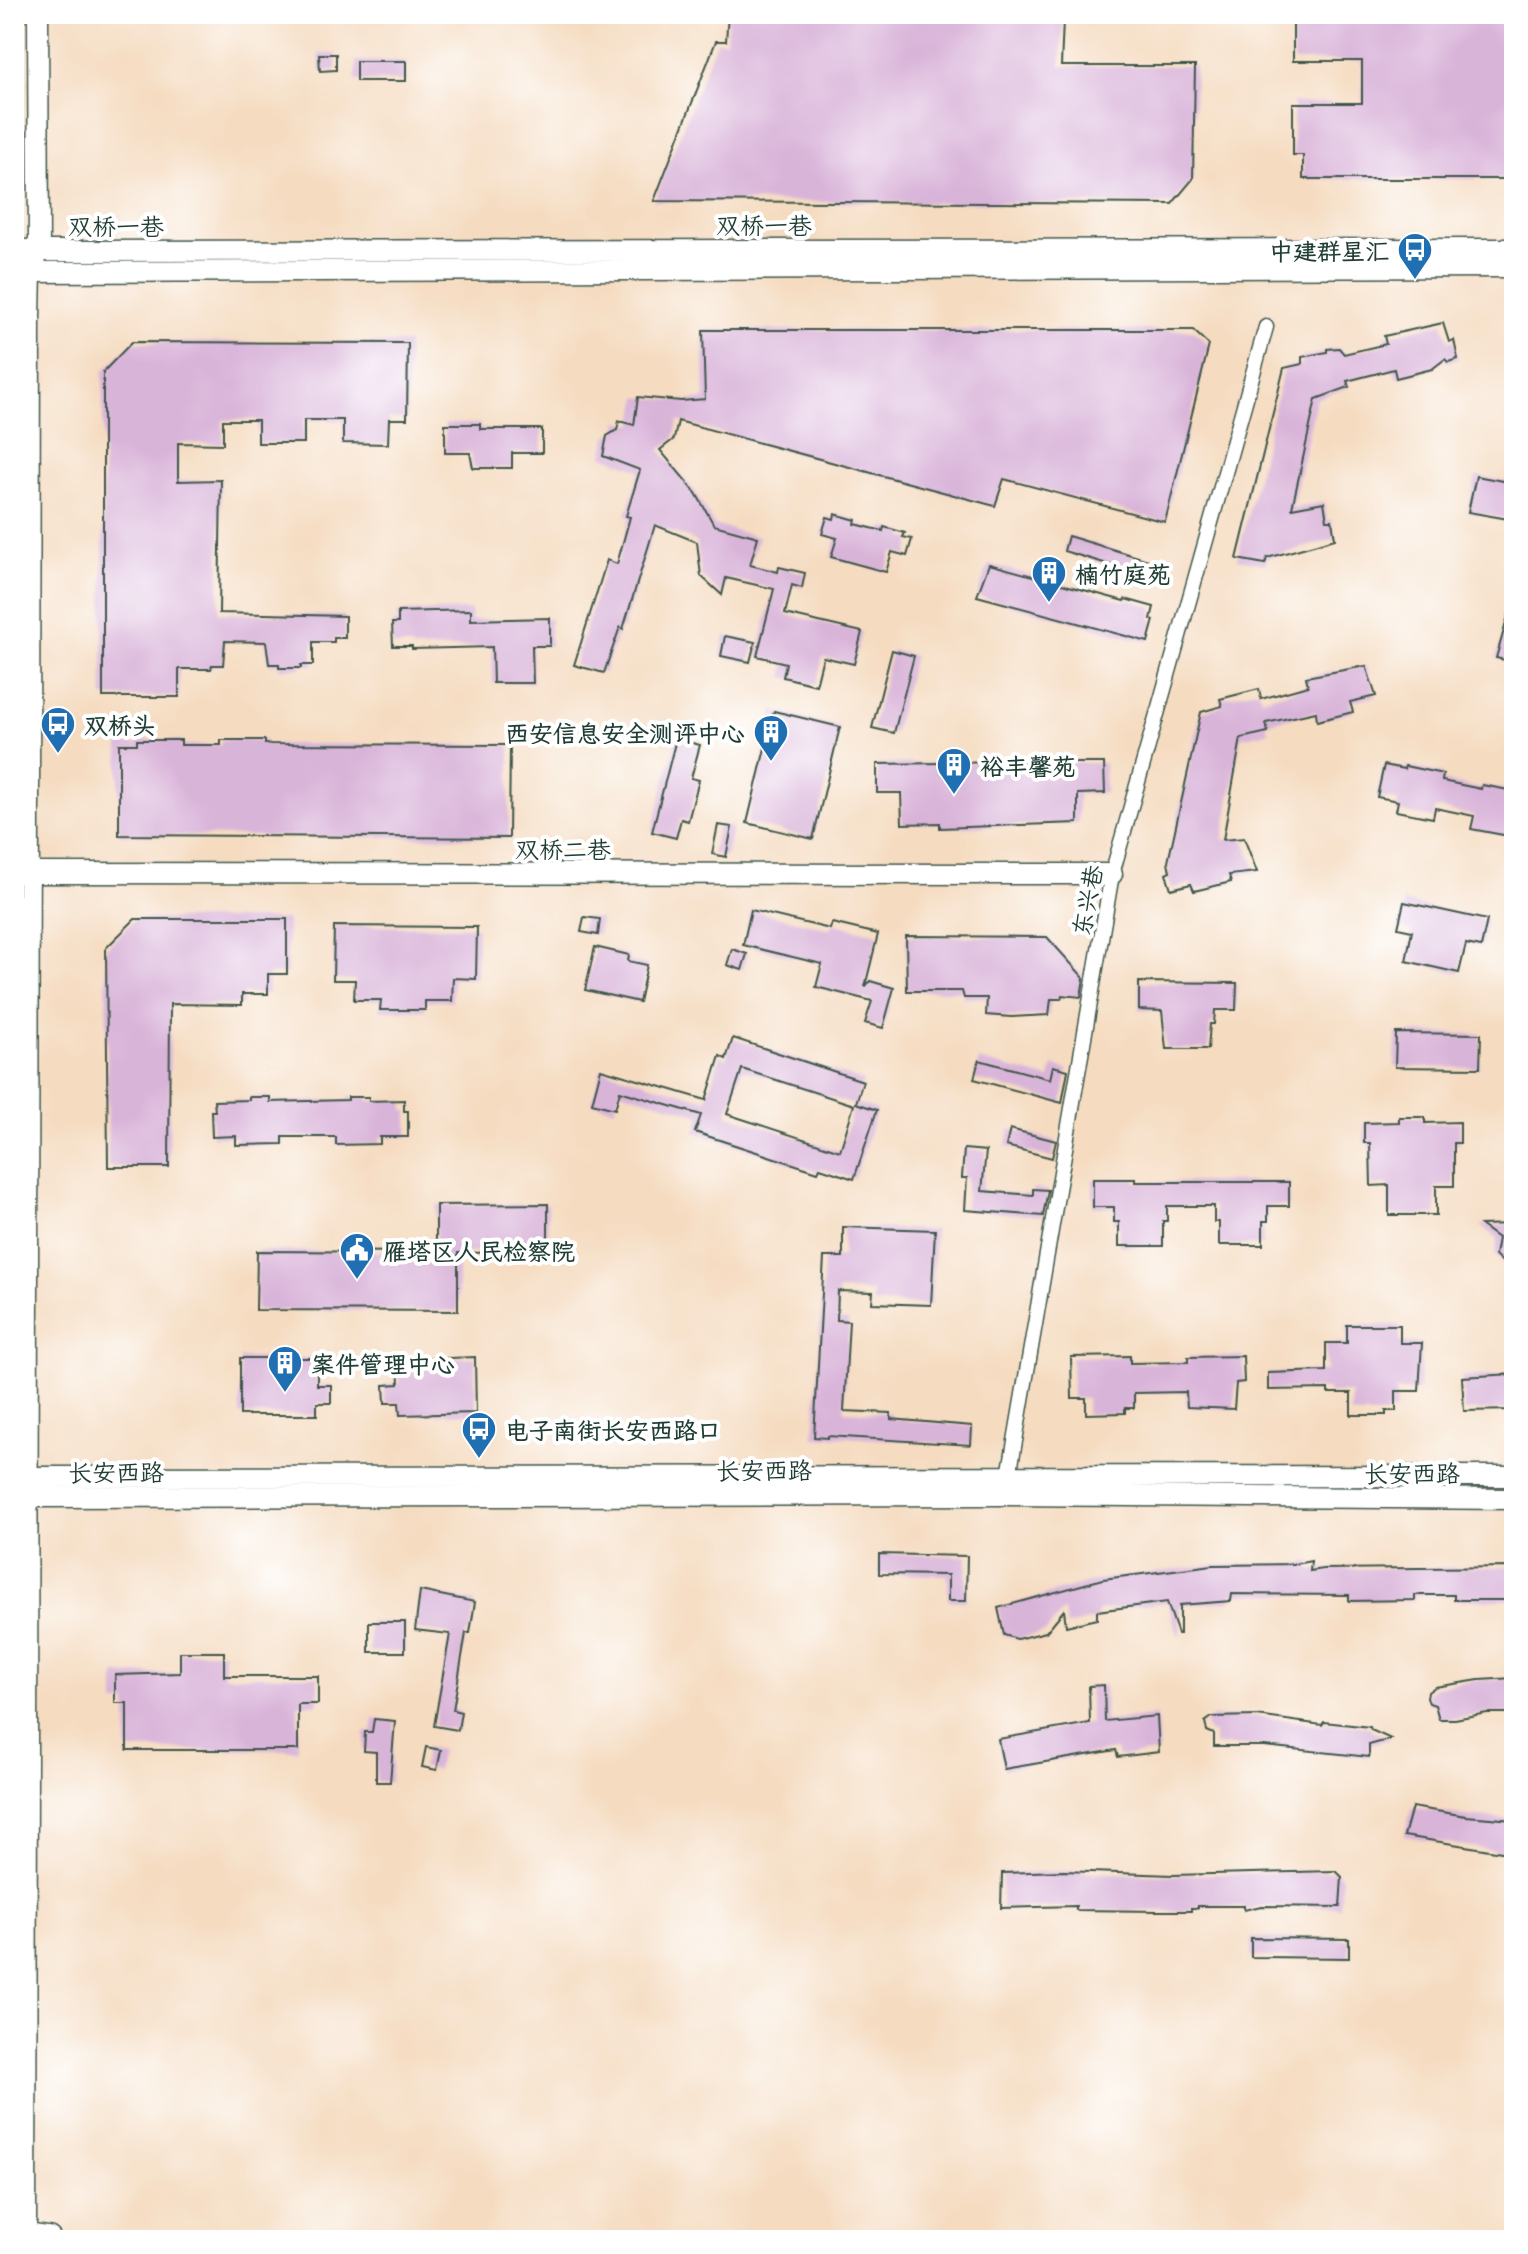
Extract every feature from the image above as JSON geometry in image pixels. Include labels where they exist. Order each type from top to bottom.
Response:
[{"type":"main road","points":[[28,2238],[20,1487],[22,271],[39,251],[38,14]]},
{"type":"main road","name":"双桥一巷","points":[[14,249],[1514,249]]},
{"type":"main road","name":"双桥一巷","points":[[22,271],[1514,267]]},
{"type":"main road","name":"双桥二巷","points":[[21,873],[1112,874]]},
{"type":"main road","name":"长安西路","points":[[20,1487],[1008,1486],[1514,1476]]},
{"type":"main road","name":"长安西路","points":[[1008,1486],[1514,1499]]},
{"type":"street","name":"东兴巷","points":[[1008,1486],[1112,874],[1266,327]]},
{"type":"building","points":[[728,14],[876,14],[1063,21],[1061,66],[1195,66],[1193,179],[1172,204],[654,201],[716,41],[726,41]]},
{"type":"building","points":[[1293,14],[1514,14],[1514,179],[1303,179],[1303,155],[1293,155],[1293,103],[1362,103],[1362,61],[1293,61]]},
{"type":"building","points":[[319,54],[336,54],[336,70],[320,71]]},
{"type":"building","points":[[356,61],[406,61],[406,81],[356,81]]},
{"type":"building","points":[[1443,323],[1449,342],[1454,340],[1458,359],[1448,362],[1445,359],[1432,369],[1396,378],[1394,369],[1347,381],[1349,387],[1316,399],[1292,508],[1324,502],[1327,520],[1332,520],[1335,539],[1267,558],[1265,564],[1237,559],[1284,368],[1302,364],[1302,357],[1327,352],[1327,349],[1339,348],[1344,354],[1386,344],[1384,336]]},
{"type":"building","points":[[703,330],[1193,330],[1209,345],[1165,522],[1004,479],[995,506],[678,421],[674,439],[660,450],[696,493],[714,525],[758,537],[750,565],[778,572],[779,567],[805,573],[802,588],[792,585],[785,614],[862,632],[854,664],[823,657],[816,685],[783,677],[786,663],[757,656],[774,589],[726,578],[722,595],[701,576],[697,542],[655,525],[623,629],[620,627],[604,673],[574,665],[607,560],[617,564],[630,517],[626,516],[640,470],[603,456],[607,436],[617,430],[619,421],[634,425],[638,397],[681,401],[705,399]]},
{"type":"building","points":[[132,342],[408,343],[407,419],[389,419],[388,444],[343,443],[343,420],[304,420],[304,443],[258,443],[258,420],[223,420],[223,444],[178,443],[178,481],[221,480],[219,613],[345,616],[345,638],[334,638],[334,642],[313,642],[313,665],[279,668],[279,664],[269,664],[266,642],[225,641],[223,665],[212,665],[211,669],[179,669],[179,697],[103,697],[103,372]]},
{"type":"building","points":[[445,424],[480,424],[480,429],[542,429],[542,453],[512,453],[512,468],[473,468],[470,453],[445,453]]},
{"type":"building","points":[[1476,476],[1514,483],[1514,520],[1468,512]]},
{"type":"building","points":[[835,514],[856,520],[855,524],[905,533],[903,537],[912,539],[907,556],[892,552],[886,572],[831,557],[837,538],[822,534],[827,517],[834,519]]},
{"type":"building","points":[[1068,536],[1158,563],[1154,578],[1064,551]]},
{"type":"building","name":"楠竹庭苑","points":[[989,564],[1154,607],[1148,642],[977,596]]},
{"type":"building","points":[[1510,609],[1514,610],[1514,662],[1496,658]]},
{"type":"building","points":[[471,610],[471,620],[550,618],[550,646],[532,646],[533,683],[493,683],[492,647],[412,649],[412,646],[393,646],[392,623],[398,623],[398,612]]},
{"type":"building","points":[[725,636],[755,642],[750,662],[721,656]]},
{"type":"building","points":[[892,650],[914,656],[894,733],[872,728]]},
{"type":"building","points":[[1366,666],[1376,696],[1350,702],[1353,712],[1317,721],[1316,712],[1266,723],[1268,732],[1241,738],[1223,840],[1244,838],[1257,872],[1229,875],[1231,882],[1194,891],[1191,884],[1171,889],[1166,873],[1170,871],[1168,862],[1201,712],[1222,706],[1220,699],[1259,689],[1261,699],[1308,686],[1306,677]]},
{"type":"building","name":"西安信息安全测评中心","points":[[774,711],[840,727],[813,839],[747,823]]},
{"type":"building","points":[[676,739],[700,745],[691,778],[699,780],[688,821],[681,819],[676,838],[652,832]]},
{"type":"building","points":[[137,740],[181,740],[181,745],[221,745],[221,740],[265,740],[265,744],[510,745],[509,838],[119,835],[119,744],[137,744]]},
{"type":"building","name":"裕丰馨苑","points":[[1104,763],[1105,793],[1078,794],[1078,823],[940,828],[940,823],[902,824],[901,793],[877,793],[877,764]]},
{"type":"building","points":[[1384,765],[1443,774],[1442,781],[1481,789],[1482,785],[1514,791],[1514,826],[1509,836],[1471,829],[1474,816],[1435,808],[1433,818],[1396,811],[1398,801],[1377,797]]},
{"type":"building","points":[[718,825],[732,827],[726,857],[712,854]]},
{"type":"building","points":[[1404,902],[1487,920],[1481,947],[1466,944],[1459,973],[1406,961],[1412,931],[1398,928]]},
{"type":"building","points":[[751,910],[830,929],[832,923],[878,934],[865,987],[870,981],[894,988],[883,1028],[865,1023],[872,1001],[816,987],[822,964],[743,945]]},
{"type":"building","points":[[584,917],[600,919],[598,935],[581,932]]},
{"type":"building","points":[[135,919],[287,919],[287,974],[268,974],[268,994],[242,994],[242,1005],[170,1004],[169,1167],[108,1167],[106,948]]},
{"type":"building","points":[[334,926],[477,927],[476,979],[453,978],[452,1001],[425,1001],[425,1010],[380,1010],[381,1000],[354,1000],[355,980],[333,980]]},
{"type":"building","points":[[906,936],[1047,937],[1084,978],[1081,997],[1062,995],[1061,999],[1051,999],[1049,1015],[1011,1017],[986,1015],[987,998],[964,998],[962,991],[907,991]]},
{"type":"building","points":[[595,947],[629,955],[628,961],[647,965],[639,1002],[585,990]]},
{"type":"building","points":[[732,949],[747,954],[742,970],[727,965]]},
{"type":"building","points":[[1139,982],[1237,983],[1236,1010],[1215,1010],[1214,1024],[1210,1024],[1208,1049],[1166,1049],[1162,1011],[1139,1010]]},
{"type":"building","points":[[1396,1033],[1481,1034],[1480,1068],[1395,1067]]},
{"type":"building","points":[[733,1038],[863,1081],[856,1103],[877,1110],[854,1179],[820,1168],[818,1172],[695,1132],[701,1115],[620,1091],[615,1109],[592,1103],[601,1069],[706,1100],[720,1056],[726,1059]],"holes":[[[742,1069],[854,1105],[840,1151],[727,1114]]]},
{"type":"building","points":[[979,1060],[1050,1079],[1053,1066],[1068,1070],[1062,1103],[974,1079]]},
{"type":"building","points":[[249,1097],[270,1097],[270,1102],[348,1100],[348,1097],[369,1097],[369,1101],[404,1100],[404,1111],[408,1111],[408,1137],[380,1137],[380,1144],[336,1145],[336,1137],[283,1137],[283,1144],[236,1145],[236,1136],[212,1137],[211,1111],[215,1111],[214,1101],[249,1100]]},
{"type":"building","points":[[1399,1117],[1425,1117],[1425,1123],[1460,1122],[1460,1143],[1454,1143],[1454,1186],[1436,1186],[1436,1215],[1389,1215],[1389,1185],[1371,1186],[1370,1143],[1364,1143],[1364,1123],[1399,1122]]},
{"type":"building","points":[[1010,1129],[1056,1141],[1052,1158],[1006,1146]]},
{"type":"building","points":[[964,1149],[986,1151],[982,1191],[1033,1195],[1033,1189],[1048,1190],[1043,1216],[965,1210],[967,1178],[962,1178]]},
{"type":"building","points":[[1093,1179],[1289,1182],[1289,1206],[1268,1206],[1268,1221],[1263,1221],[1263,1245],[1219,1245],[1219,1222],[1214,1222],[1214,1206],[1167,1206],[1167,1221],[1163,1221],[1163,1246],[1119,1246],[1119,1222],[1114,1222],[1114,1207],[1093,1207]]},
{"type":"building","name":"雁塔区人民检察院","points":[[548,1204],[548,1244],[537,1244],[538,1252],[458,1253],[458,1311],[256,1310],[257,1251],[436,1252],[436,1205]]},
{"type":"building","points":[[1514,1224],[1514,1273],[1495,1255],[1498,1238],[1480,1225]]},
{"type":"building","points":[[843,1227],[935,1230],[931,1305],[872,1303],[873,1292],[838,1291],[837,1320],[849,1321],[844,1411],[891,1413],[891,1419],[972,1426],[971,1445],[814,1437],[824,1257],[843,1257]]},
{"type":"building","points":[[1347,1325],[1400,1325],[1400,1343],[1422,1343],[1419,1391],[1396,1391],[1396,1411],[1386,1411],[1386,1415],[1351,1415],[1351,1393],[1328,1393],[1328,1389],[1268,1390],[1268,1373],[1326,1371],[1326,1343],[1347,1343]]},
{"type":"building","points":[[1130,1356],[1130,1363],[1188,1362],[1188,1357],[1243,1356],[1244,1382],[1236,1383],[1234,1409],[1187,1407],[1186,1392],[1134,1393],[1134,1408],[1125,1408],[1125,1413],[1086,1414],[1086,1398],[1072,1398],[1071,1357]]},
{"type":"building","points":[[475,1357],[476,1413],[400,1415],[399,1403],[385,1403],[384,1385],[399,1384],[398,1360]]},
{"type":"building","name":"案件管理中心","points":[[240,1358],[317,1358],[317,1385],[331,1385],[331,1403],[317,1403],[317,1415],[240,1415]]},
{"type":"building","points":[[1513,1374],[1514,1410],[1464,1411],[1462,1377]]},
{"type":"building","points":[[879,1554],[967,1556],[966,1601],[948,1601],[948,1575],[879,1574]]},
{"type":"building","points":[[1311,1561],[1310,1571],[1514,1567],[1514,1600],[1454,1600],[1454,1595],[1415,1595],[1415,1600],[1349,1601],[1349,1595],[1232,1594],[1231,1601],[1180,1605],[1180,1634],[1167,1602],[1097,1611],[1097,1619],[1066,1626],[1064,1610],[1046,1632],[1017,1639],[1004,1635],[998,1608],[1103,1579],[1213,1565]]},
{"type":"building","points":[[420,1591],[475,1602],[470,1633],[466,1633],[453,1710],[461,1712],[458,1730],[434,1726],[450,1634],[415,1630]]},
{"type":"building","points":[[369,1622],[405,1622],[405,1652],[369,1652]]},
{"type":"building","points":[[180,1652],[224,1652],[224,1676],[318,1676],[318,1704],[298,1704],[298,1750],[127,1750],[127,1703],[115,1703],[115,1675],[180,1673]]},
{"type":"building","points":[[1514,1678],[1513,1713],[1439,1719],[1435,1705],[1429,1703],[1427,1698],[1428,1692],[1435,1687]]},
{"type":"building","points":[[1104,1685],[1105,1721],[1157,1716],[1159,1752],[1118,1757],[1116,1750],[1004,1769],[998,1739],[1090,1723],[1089,1686]]},
{"type":"building","points":[[1257,1716],[1322,1725],[1324,1722],[1370,1727],[1391,1739],[1369,1745],[1369,1757],[1264,1746],[1214,1746],[1214,1734],[1207,1731],[1205,1722],[1212,1717]]},
{"type":"building","points":[[374,1719],[395,1721],[390,1782],[376,1782],[376,1752],[364,1751],[365,1732],[372,1732]]},
{"type":"building","points":[[426,1747],[441,1750],[437,1770],[422,1767]]},
{"type":"building","points":[[1412,1807],[1514,1820],[1514,1854],[1404,1836]]},
{"type":"building","points":[[1063,1871],[1173,1875],[1336,1871],[1342,1877],[1340,1907],[1261,1906],[1244,1910],[1244,1906],[1198,1906],[1191,1908],[1191,1911],[1076,1910],[1076,1906],[1001,1908],[1002,1873]]},
{"type":"building","points":[[1251,1938],[1349,1939],[1349,1958],[1251,1957]]},
{"type":"place","name":"中建群星汇","points":[[1415,281]]},
{"type":"place","name":"楠竹庭苑","points":[[1049,604]]},
{"type":"place","name":"双桥头","points":[[58,755]]},
{"type":"place","name":"西安信息安全测评中心","points":[[771,763]]},
{"type":"place","name":"裕丰馨苑","points":[[954,796]]},
{"type":"place","name":"雁塔区人民检察院","points":[[357,1281]]},
{"type":"place","name":"案件管理中心","points":[[285,1394]]},
{"type":"place","name":"电子南街长安西路口","points":[[479,1460]]}]
